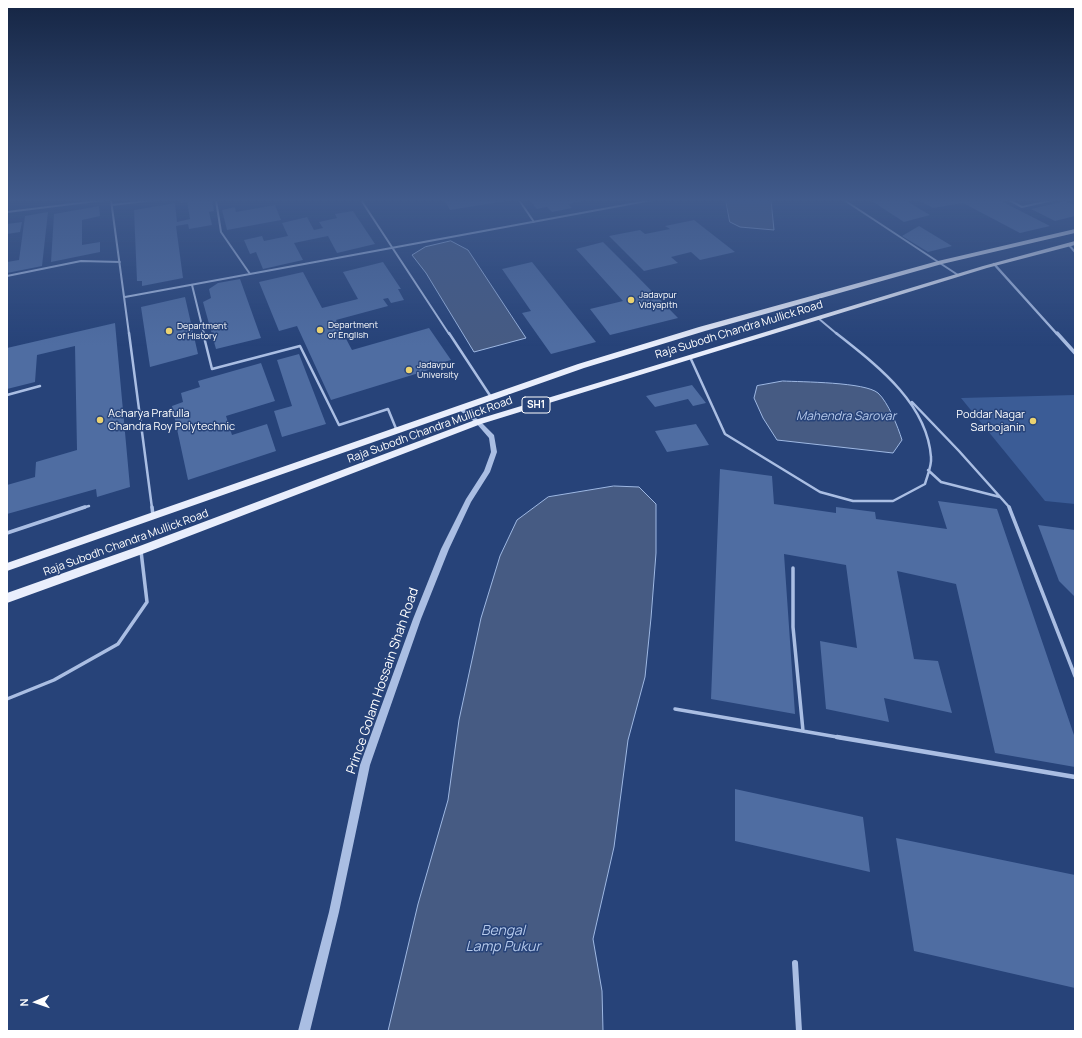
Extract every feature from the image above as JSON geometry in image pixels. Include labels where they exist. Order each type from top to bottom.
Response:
[{"type":"main road","name":"Raja Subodh Chandra Mullick Road","points":[[7,567],[398,432],[581,366],[696,331],[940,262],[999,248]]},
{"type":"main road","name":"Raja Subodh Chandra Mullick Road","points":[[7,598],[141,550],[478,422],[994,264],[1052,248]]},
{"type":"street","points":[[994,264],[1075,354]]},
{"type":"street","name":"Prince Golam Hossain Shah Road","points":[[304,1031],[334,912],[365,765],[417,619],[445,549],[468,501],[487,472],[494,452],[492,437],[478,422],[462,409]]},
{"type":"street","points":[[795,963],[799,1031]]},
{"type":"lane","points":[[118,248],[153,517]]},
{"type":"lane","points":[[233,248],[250,274]]},
{"type":"lane","points":[[125,297],[389,248]]},
{"type":"lane","points":[[391,248],[492,398]]},
{"type":"lane","points":[[919,248],[958,275]]},
{"type":"lane","points":[[7,276],[81,261],[120,262]]},
{"type":"lane","points":[[192,285],[212,368],[300,346],[339,425],[388,409],[398,432]]},
{"type":"lane","points":[[818,318],[885,375],[959,451],[1011,510],[1075,676]]},
{"type":"lane","points":[[690,357],[725,434],[820,492],[853,501],[893,502],[925,484],[931,458],[925,427],[908,398]]},
{"type":"lane","points":[[7,395],[40,386]]},
{"type":"lane","points":[[928,470],[941,482],[1000,497]]},
{"type":"lane","points":[[7,533],[89,506]]},
{"type":"lane","points":[[7,699],[54,680],[118,644],[147,602],[141,550]]},
{"type":"lane","points":[[793,568],[793,627],[803,731]]},
{"type":"lane","points":[[676,709],[1075,777]]},
{"type":"shaded area","points":[[1075,395],[1075,504],[1045,501],[961,398]]},
{"type":"water","points":[[423,248],[465,248],[468,250],[526,338],[474,352],[426,273],[412,255]]},
{"type":"water","name":"Mahendra Sarovar","points":[[783,381],[833,383],[871,389],[882,397],[889,408],[902,440],[893,453],[777,440],[763,418],[754,398],[757,386]]},
{"type":"water","name":"Bengal Lamp Pukur","points":[[614,486],[639,487],[656,504],[656,553],[645,677],[628,740],[614,847],[593,939],[602,991],[603,1031],[388,1031],[418,904],[448,800],[459,720],[481,618],[500,556],[517,520],[548,497]]},
{"type":"building","points":[[21,248],[44,248],[42,266],[7,273],[7,262],[19,260]]},
{"type":"building","points":[[52,248],[100,248],[100,252],[51,262]]},
{"type":"building","points":[[136,248],[179,248],[183,278],[142,286],[142,281],[137,281]]},
{"type":"building","points":[[248,248],[297,248],[303,260],[263,269],[256,252],[250,254]]},
{"type":"building","points":[[335,248],[356,248],[337,253]]},
{"type":"building","name":"Jadavpur Vidyapith","points":[[609,248],[678,318],[610,335],[590,309],[623,301],[576,249]]},
{"type":"building","points":[[621,248],[730,248],[735,252],[700,260],[691,252],[671,257],[678,263],[644,271]]},
{"type":"building","points":[[922,248],[942,248],[928,252]]},
{"type":"building","name":"Department of English","points":[[383,262],[401,289],[398,289],[404,300],[391,303],[388,298],[383,299],[388,306],[336,320],[352,350],[429,328],[451,360],[433,365],[435,368],[331,400],[297,326],[279,331],[259,282],[303,272],[322,308],[358,299],[343,272]]},
{"type":"building","points":[[532,262],[596,342],[551,354],[522,313],[531,311],[502,269]]},
{"type":"building","points":[[240,279],[261,338],[216,349],[203,302],[211,298],[209,289],[218,283]]},
{"type":"building","name":"Department of History","points":[[185,297],[198,354],[150,367],[141,307]]},
{"type":"building","name":"Acharya Prafulla Chandra Roy Polytechnic","points":[[115,323],[130,487],[97,497],[96,489],[7,514],[7,485],[35,477],[36,462],[77,450],[75,346],[37,355],[35,382],[7,389],[7,348]]},
{"type":"building","points":[[299,354],[326,424],[282,437],[274,411],[292,406],[277,360]]},
{"type":"building","points":[[261,363],[275,401],[226,416],[232,435],[267,424],[276,451],[188,480],[172,406],[183,402],[181,393],[200,387],[198,381]]},
{"type":"building","points":[[692,385],[706,403],[693,406],[688,399],[655,407],[646,396]]},
{"type":"building","points":[[696,424],[709,445],[667,452],[655,431]]},
{"type":"building","points":[[720,469],[772,476],[774,504],[836,513],[836,507],[875,512],[876,519],[947,529],[938,501],[997,509],[1075,738],[1075,767],[995,753],[956,584],[897,571],[914,659],[938,661],[952,713],[884,698],[889,722],[826,709],[820,641],[857,648],[846,565],[784,554],[795,714],[711,699]]},
{"type":"building","points":[[1038,525],[1075,530],[1075,597],[1059,581]]},
{"type":"building","points":[[735,789],[863,817],[870,872],[735,841]]},
{"type":"building","points":[[896,838],[1075,875],[1075,988],[914,951]]},
{"type":"place","name":"Jadavpur Vidyapith","points":[[631,300]]},
{"type":"place","name":"Department of English","points":[[320,330]]},
{"type":"place","name":"Department of History","points":[[169,331]]},
{"type":"place","name":"Jadavpur University","points":[[409,370]]},
{"type":"place","name":"Acharya Prafulla Chandra Roy Polytechnic","points":[[100,420]]},
{"type":"place","name":"Poddar Nagar Sarbojanin","points":[[1033,421]]}]
